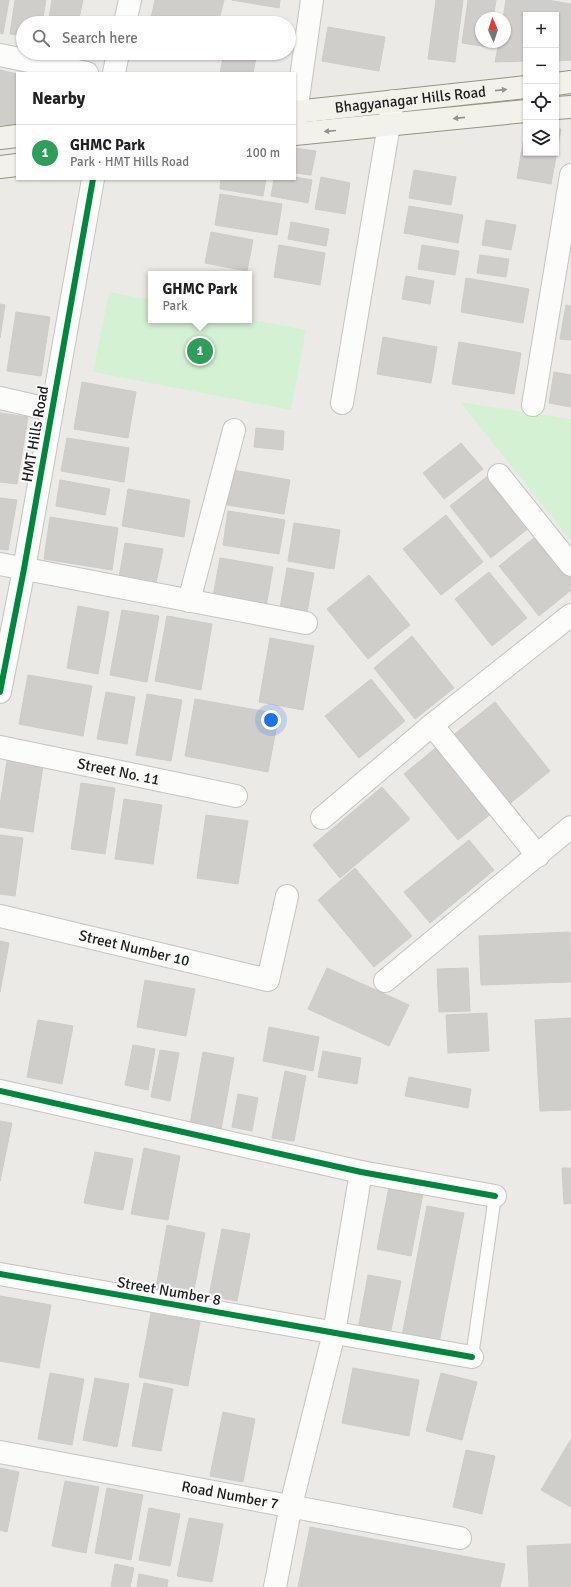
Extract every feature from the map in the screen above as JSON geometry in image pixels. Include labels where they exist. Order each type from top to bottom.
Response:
[{"type":"main road","points":[[559,84],[571,82]]},
{"type":"main road","name":"Bhagyanagar Hills Road","points":[[296,115],[393,101],[523,87]]},
{"type":"main road","points":[[559,108],[571,107]]},
{"type":"main road","name":"Bhagyanagar Hills Road","points":[[296,134],[388,126],[523,111]]},
{"type":"main road","points":[[0,138],[16,136]]},
{"type":"main road","points":[[0,167],[16,165]]},
{"type":"street","points":[[127,16],[130,0]]},
{"type":"street","points":[[296,108],[312,0]]},
{"type":"street","points":[[0,55],[16,58]]},
{"type":"street","points":[[24,60],[81,72]]},
{"type":"street","points":[[114,72],[117,60]]},
{"type":"street","points":[[342,403],[393,101]]},
{"type":"street","points":[[533,405],[571,175]]},
{"type":"street","name":"HMT Hills Road","points":[[0,692],[24,569],[93,180]]},
{"type":"street","points":[[0,398],[52,410]]},
{"type":"street","points":[[189,601],[234,430]]},
{"type":"street","points":[[499,475],[571,565]]},
{"type":"street","points":[[0,564],[306,623]]},
{"type":"street","points":[[322,818],[432,725],[571,615]]},
{"type":"street","points":[[432,725],[538,856]]},
{"type":"street","name":"Street No. 11","points":[[0,747],[236,796]]},
{"type":"street","points":[[385,981],[538,856],[571,827]]},
{"type":"street","name":"Street Number 10","points":[[0,916],[268,980],[287,896]]},
{"type":"street","points":[[0,1091],[361,1172],[495,1196]]},
{"type":"street","points":[[275,1587],[291,1505],[334,1333],[361,1172]]},
{"type":"street","name":"Street Number 8","points":[[0,1274],[472,1357]]},
{"type":"street","name":"Road Number 7","points":[[0,1452],[291,1505],[460,1538]]},
{"type":"lane","points":[[472,1357],[495,1196]]},
{"type":"green space","points":[[109,292],[148,299],[148,323],[252,323],[252,320],[306,330],[291,410],[93,372]]},
{"type":"green space","points":[[460,402],[571,419],[571,541]]},
{"type":"building","points":[[0,0],[9,0],[3,34],[0,33]]},
{"type":"building","points":[[15,0],[46,0],[43,16],[16,16],[16,35],[10,34]]},
{"type":"building","points":[[52,0],[83,0],[80,16],[49,16]]},
{"type":"building","points":[[155,0],[224,0],[220,16],[151,16]]},
{"type":"building","points":[[232,0],[280,0],[279,8]]},
{"type":"building","points":[[436,0],[463,0],[455,62],[428,59]]},
{"type":"building","points":[[468,0],[496,0],[494,12],[475,12],[475,45],[462,43]]},
{"type":"building","points":[[506,0],[547,0],[571,4],[571,60],[559,61],[559,12],[523,12],[523,61],[495,62],[498,48],[511,48],[511,12],[504,12]]},
{"type":"building","points":[[328,27],[385,37],[379,71],[322,61]]},
{"type":"building","points":[[223,60],[256,60],[253,72],[220,72]]},
{"type":"building","points":[[0,70],[16,74],[16,124],[0,125]]},
{"type":"building","points":[[559,129],[561,129],[559,140]]},
{"type":"building","points":[[523,143],[523,156],[556,156],[551,184],[517,178]]},
{"type":"building","points":[[296,148],[316,151],[311,175],[296,173]]},
{"type":"building","points":[[414,170],[456,177],[451,205],[409,198]]},
{"type":"building","points":[[296,177],[312,180],[308,203],[271,196],[274,180],[296,180]]},
{"type":"building","points":[[321,177],[350,183],[345,214],[315,209]]},
{"type":"building","points":[[221,180],[266,180],[263,196],[220,189]]},
{"type":"building","points":[[220,194],[282,204],[277,235],[215,225]]},
{"type":"building","points":[[409,206],[463,215],[458,243],[404,233]]},
{"type":"building","points":[[486,220],[516,225],[511,250],[482,245]]},
{"type":"building","points":[[291,222],[329,229],[326,246],[288,239]]},
{"type":"building","points":[[211,232],[253,240],[247,271],[205,263]]},
{"type":"building","points":[[279,245],[325,253],[320,285],[274,277]]},
{"type":"building","points":[[422,245],[459,251],[455,275],[418,269]]},
{"type":"building","points":[[480,255],[509,259],[506,277],[477,273]]},
{"type":"building","points":[[406,276],[434,281],[430,304],[402,299]]},
{"type":"building","points":[[466,278],[529,289],[523,323],[461,312]]},
{"type":"building","points":[[0,304],[5,305],[0,338]]},
{"type":"building","points":[[566,305],[571,306],[571,340],[560,339]]},
{"type":"building","points":[[16,312],[50,317],[41,376],[7,371]]},
{"type":"building","points":[[383,337],[437,347],[431,383],[377,374]]},
{"type":"building","points":[[459,342],[521,353],[514,394],[452,384]]},
{"type":"building","points":[[554,372],[571,375],[571,407],[549,403]]},
{"type":"building","points":[[82,382],[136,392],[128,438],[74,429]]},
{"type":"building","points":[[0,413],[28,417],[17,484],[0,482]]},
{"type":"building","points":[[256,428],[284,431],[283,450],[254,447]]},
{"type":"building","points":[[67,438],[129,448],[124,482],[61,471]]},
{"type":"building","points":[[461,443],[483,469],[444,499],[423,473]]},
{"type":"building","points":[[233,470],[290,480],[284,514],[227,505]]},
{"type":"building","points":[[489,475],[530,527],[491,558],[450,506]]},
{"type":"building","points":[[60,480],[110,489],[105,515],[56,506]]},
{"type":"building","points":[[128,489],[190,500],[184,537],[122,526]]},
{"type":"building","points":[[0,498],[17,500],[8,550],[0,549]]},
{"type":"building","points":[[228,511],[285,520],[279,554],[223,545]]},
{"type":"building","points":[[446,515],[483,562],[441,595],[403,549]]},
{"type":"building","points":[[50,517],[118,528],[112,570],[44,559]]},
{"type":"building","points":[[294,523],[340,530],[334,569],[288,561]]},
{"type":"building","points":[[540,533],[571,572],[571,590],[539,616],[499,566]]},
{"type":"building","points":[[125,543],[163,549],[156,583],[119,577]]},
{"type":"building","points":[[220,558],[273,567],[266,607],[213,597]]},
{"type":"building","points":[[287,568],[314,573],[306,618],[279,614]]},
{"type":"building","points":[[489,572],[527,618],[492,646],[455,599]]},
{"type":"building","points":[[369,575],[410,625],[368,659],[327,609]]},
{"type":"building","points":[[78,606],[109,612],[98,674],[67,668]]},
{"type":"building","points":[[122,610],[159,616],[147,682],[110,675]]},
{"type":"building","points":[[167,616],[212,624],[201,690],[155,681]]},
{"type":"building","points":[[412,636],[454,688],[415,719],[374,668]]},
{"type":"building","points":[[270,638],[314,646],[303,710],[259,702]]},
{"type":"building","points":[[28,675],[92,686],[83,736],[19,724]]},
{"type":"building","points":[[371,679],[405,721],[359,758],[325,716]]},
{"type":"building","points":[[106,692],[135,697],[127,744],[97,739]]},
{"type":"building","points":[[147,694],[182,700],[171,761],[136,755]]},
{"type":"building","points":[[195,699],[279,714],[268,772],[185,756]]},
{"type":"building","points":[[495,702],[550,771],[507,806],[451,737]]},
{"type":"building","points":[[438,746],[492,813],[458,840],[404,774]]},
{"type":"building","points":[[7,761],[43,766],[33,832],[0,827],[0,805]]},
{"type":"building","points":[[81,783],[115,788],[105,854],[71,849]]},
{"type":"building","points":[[382,787],[410,819],[340,878],[313,845]]},
{"type":"building","points":[[124,799],[162,805],[153,864],[115,859]]},
{"type":"building","points":[[206,815],[248,821],[238,884],[197,878]]},
{"type":"building","points":[[0,835],[23,838],[15,896],[0,894]]},
{"type":"building","points":[[469,840],[494,870],[430,923],[404,892]]},
{"type":"building","points":[[355,868],[412,936],[374,967],[318,900]]},
{"type":"building","points":[[570,932],[571,982],[481,985],[479,936]]},
{"type":"building","points":[[0,941],[9,943],[0,992]]},
{"type":"building","points":[[327,968],[409,1005],[389,1046],[308,1009]]},
{"type":"building","points":[[468,968],[470,1011],[439,1012],[437,969]]},
{"type":"building","points":[[145,980],[195,989],[186,1036],[137,1027]]},
{"type":"building","points":[[487,1013],[489,1051],[448,1053],[446,1015]]},
{"type":"building","points":[[571,1018],[571,1110],[540,1111],[535,1020]]},
{"type":"building","points":[[38,1020],[73,1026],[62,1084],[27,1077]]},
{"type":"building","points":[[269,1027],[319,1037],[313,1071],[263,1061]]},
{"type":"building","points":[[133,1045],[155,1049],[148,1090],[125,1085]]},
{"type":"building","points":[[160,1050],[179,1053],[170,1101],[151,1097]]},
{"type":"building","points":[[323,1051],[361,1058],[357,1084],[318,1077]]},
{"type":"building","points":[[203,1052],[234,1058],[221,1129],[190,1124]]},
{"type":"building","points":[[285,1071],[306,1076],[294,1141],[272,1138]]},
{"type":"building","points":[[409,1077],[471,1089],[468,1108],[405,1096]]},
{"type":"building","points":[[238,1094],[258,1098],[252,1131],[232,1127]]},
{"type":"building","points":[[0,1121],[12,1123],[0,1181]]},
{"type":"building","points":[[144,1148],[180,1156],[168,1220],[131,1214]]},
{"type":"building","points":[[95,1152],[133,1159],[123,1210],[84,1203]]},
{"type":"building","points":[[562,1168],[571,1168],[571,1203],[564,1204]]},
{"type":"building","points":[[389,1187],[423,1193],[411,1256],[377,1249]]},
{"type":"building","points":[[427,1206],[464,1213],[439,1343],[402,1336]]},
{"type":"building","points":[[167,1225],[205,1233],[193,1295],[156,1288]]},
{"type":"building","points":[[222,1229],[250,1234],[237,1301],[209,1296]]},
{"type":"building","points":[[368,1275],[401,1281],[390,1335],[358,1329]]},
{"type":"building","points":[[0,1296],[51,1305],[39,1368],[0,1361]]},
{"type":"building","points":[[151,1313],[200,1322],[188,1386],[139,1377]]},
{"type":"building","points":[[353,1368],[419,1380],[409,1436],[342,1423]]},
{"type":"building","points":[[50,1373],[84,1379],[72,1445],[38,1439]]},
{"type":"building","points":[[441,1373],[477,1382],[462,1440],[426,1431]]},
{"type":"building","points":[[95,1378],[129,1384],[117,1447],[83,1440]]},
{"type":"building","points":[[144,1383],[173,1389],[161,1451],[132,1446]]},
{"type":"building","points":[[223,1412],[255,1419],[243,1482],[210,1476]]},
{"type":"building","points":[[571,1439],[571,1507],[541,1490]]},
{"type":"building","points":[[466,1450],[495,1456],[482,1514],[453,1507]]},
{"type":"building","points":[[0,1468],[19,1472],[7,1532],[0,1530]]},
{"type":"building","points":[[65,1481],[99,1487],[86,1553],[52,1546]]},
{"type":"building","points":[[107,1488],[143,1495],[131,1560],[95,1553]]},
{"type":"building","points":[[149,1508],[180,1514],[170,1566],[139,1560]]},
{"type":"building","points":[[189,1518],[223,1524],[212,1582],[177,1576]]},
{"type":"building","points":[[310,1527],[505,1564],[500,1587],[298,1587]]},
{"type":"building","points":[[571,1544],[571,1587],[529,1587],[527,1546]]},
{"type":"building","points":[[115,1564],[134,1568],[130,1587],[111,1587]]},
{"type":"building","points":[[139,1574],[168,1580],[167,1587],[137,1587]]},
{"type":"cycle path","points":[[0,692],[24,569],[93,180]]},
{"type":"cycle path","points":[[0,1091],[361,1172],[495,1196]]},
{"type":"cycle path","points":[[0,1274],[472,1357]]},
{"type":"place","name":"GHMC Park","points":[[200,351]]}]
